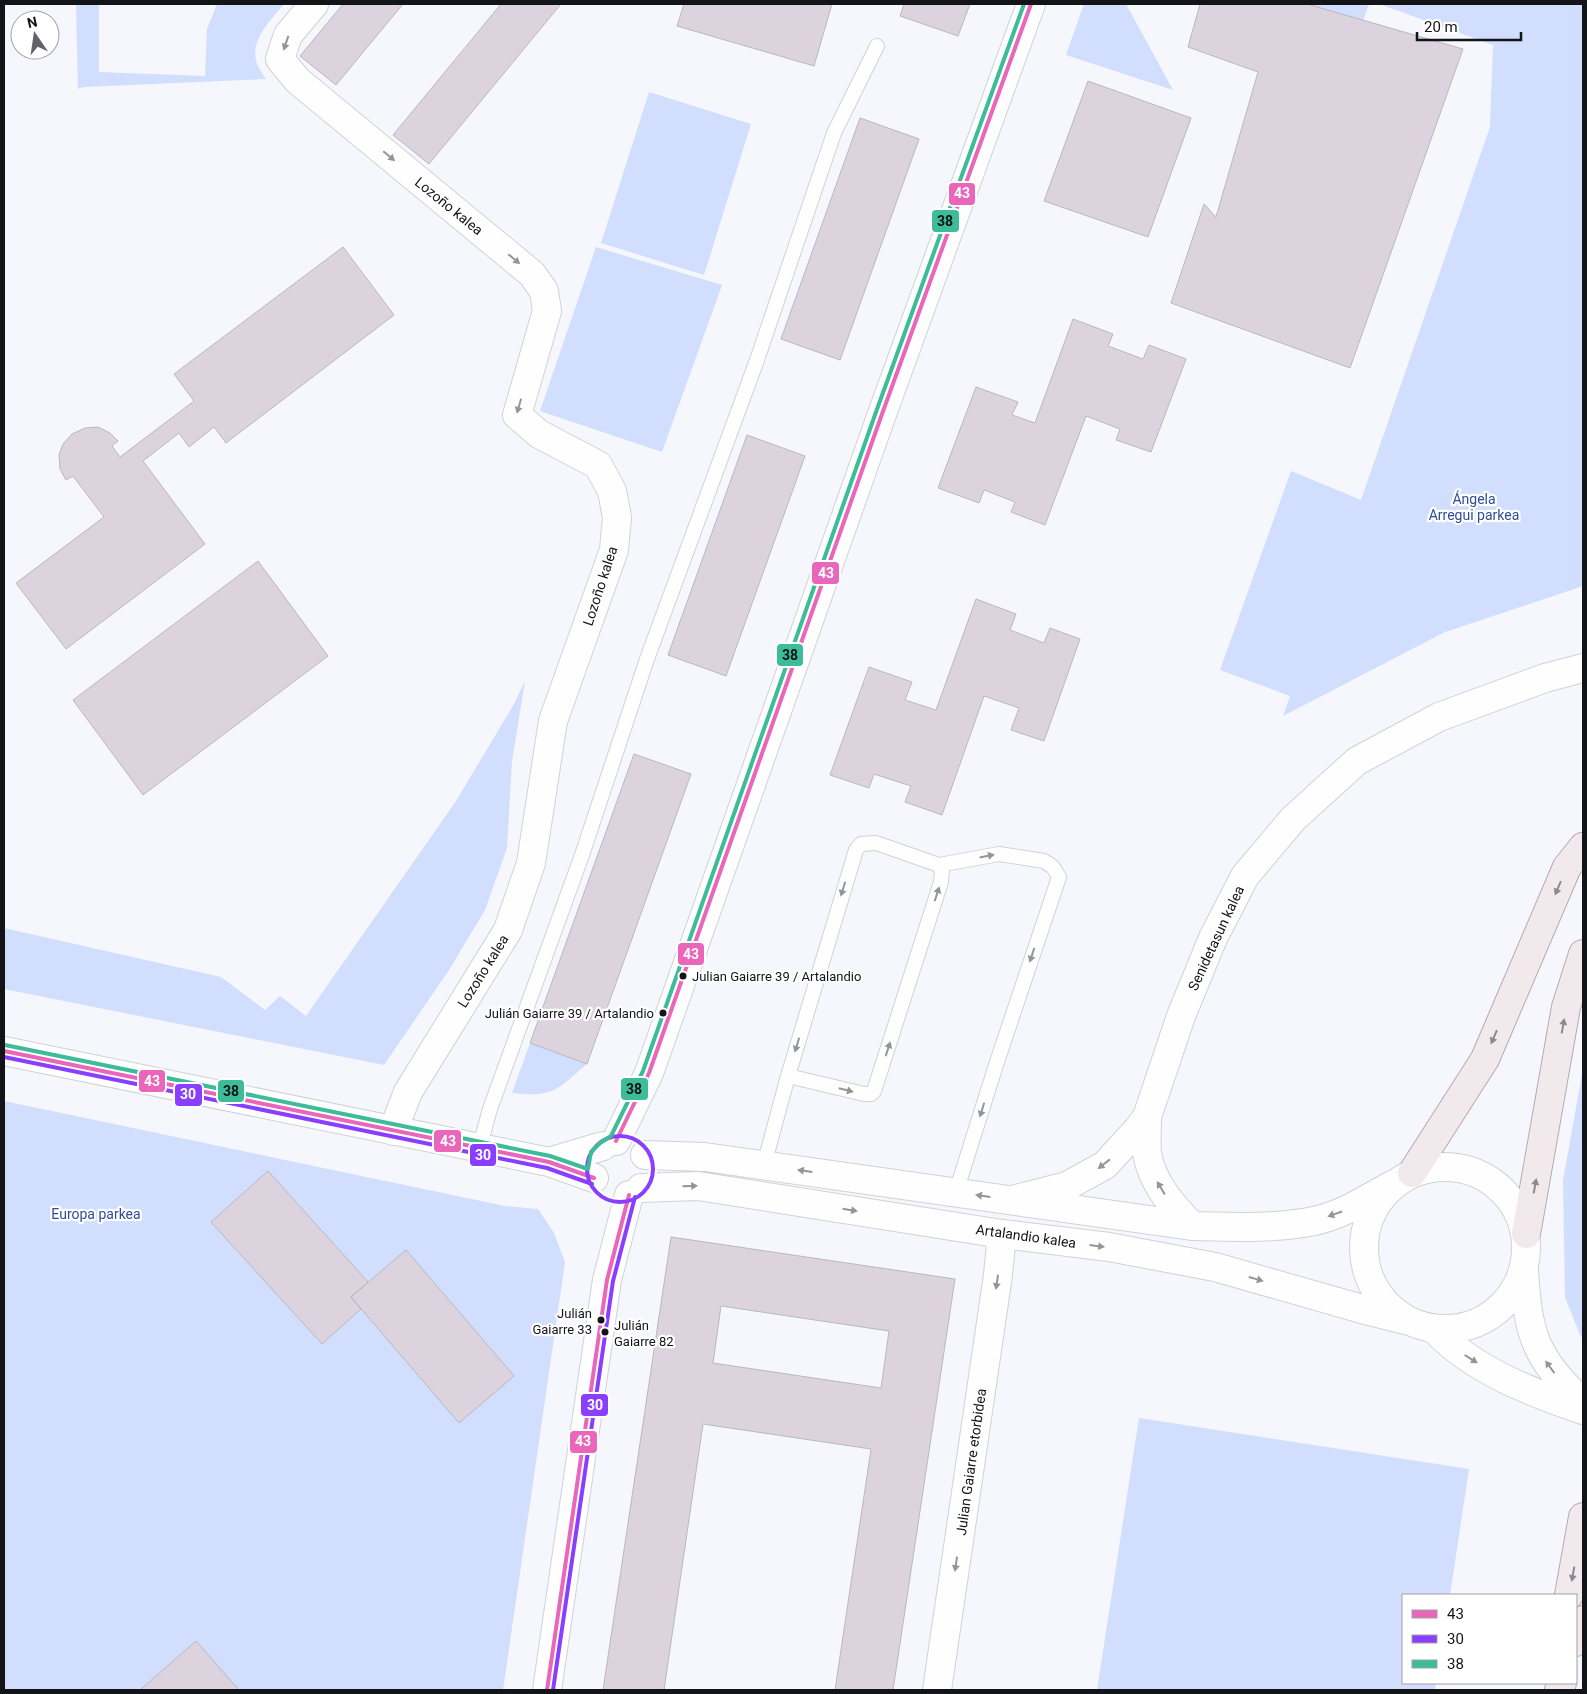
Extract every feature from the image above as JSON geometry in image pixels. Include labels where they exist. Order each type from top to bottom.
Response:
[{"type":"main road","points":[[1403,1179],[1485,1059],[1567,867],[1583,847]]},
{"type":"main road","points":[[1526,1234],[1566,1006],[1583,954]]},
{"type":"main road","points":[[1569,1594],[1583,1518]]},
{"type":"main road","points":[[1577,1639],[1583,1620]]},
{"type":"street","name":"Lozoño kalea","points":[[314,4],[288,35],[280,59],[297,80],[532,274],[544,291],[547,311],[517,414],[540,434],[598,465],[612,491],[617,517],[614,550],[553,721],[531,863],[508,930],[408,1092],[393,1131]]},
{"type":"street","points":[[635,1191],[615,1196],[602,1190],[594,1178],[594,1161],[609,1144],[650,1073],[879,423],[1031,4]]},
{"type":"street","name":"Senidetasun kalea","points":[[1012,1200],[1067,1186],[1106,1165],[1142,1123],[1181,1016],[1213,938],[1245,876],[1293,820],[1357,761],[1430,722],[1545,678],[1583,668]]},
{"type":"street","points":[[4,1052],[549,1162],[594,1178]]},
{"type":"street","points":[[1142,1123],[1152,1173],[1170,1203],[1192,1226]]},
{"type":"street","points":[[549,1162],[609,1144],[632,1144],[645,1155],[705,1156],[1192,1226],[1256,1227],[1315,1221],[1350,1208],[1403,1179],[1436,1167],[1461,1168],[1484,1176],[1504,1190],[1518,1211],[1526,1234],[1527,1252],[1524,1270],[1515,1291],[1499,1309],[1480,1322],[1457,1329],[1434,1329],[1405,1320],[1384,1303],[1370,1281],[1363,1255],[1365,1228],[1376,1204],[1403,1179]]},
{"type":"street","points":[[548,1690],[607,1280],[635,1191],[648,1172],[645,1155]]},
{"type":"street","name":"Artalandio kalea","points":[[635,1191],[698,1186],[1002,1234],[1109,1248],[1215,1267],[1405,1320]]},
{"type":"street","name":"Julian Gaiarre etorbidea","points":[[937,1690],[998,1275],[1002,1234]]},
{"type":"street","points":[[1524,1270],[1531,1331],[1540,1354],[1553,1372],[1583,1403]]},
{"type":"street","points":[[1434,1329],[1449,1345],[1484,1367],[1543,1396],[1583,1410]]},
{"type":"lane","points":[[479,1149],[490,1109],[582,855],[647,659],[757,360],[834,133],[877,46]]},
{"type":"lane","points":[[764,1165],[788,1076],[856,850],[861,844],[876,843],[939,866],[1000,854],[1044,861],[1053,867],[1058,876],[956,1192]]},
{"type":"lane","points":[[788,1076],[864,1094],[871,1094],[874,1091],[941,882],[942,871],[939,866]]},
{"type":"green space","points":[[76,4],[99,4],[99,72],[205,76],[207,29],[217,4],[284,4],[267,24],[258,40],[256,48],[255,57],[266,79],[84,87],[78,89]]},
{"type":"green space","points":[[1084,4],[1126,4],[1173,90],[1066,55]]},
{"type":"green space","points":[[1306,4],[1369,4],[1362,24]]},
{"type":"green space","name":"Ángela Arregui parkea","points":[[1379,4],[1583,4],[1583,586],[1445,632],[1283,716],[1290,696],[1220,670],[1291,471],[1361,500],[1490,127],[1493,45]]},
{"type":"green space","points":[[649,92],[751,124],[704,275],[601,243]]},
{"type":"green space","points":[[596,247],[722,285],[662,452],[540,411]]},
{"type":"green space","points":[[525,681],[512,761],[507,848],[485,910],[449,970],[384,1065],[4,989],[4,928],[221,977],[265,1010],[280,996],[306,1016],[456,801],[514,704]]},
{"type":"green space","points":[[530,1043],[587,1064],[554,1090],[537,1094],[512,1093]]},
{"type":"green space","points":[[1583,1069],[1583,1338],[1580,1335],[1565,1297],[1563,1180]]},
{"type":"green space","name":"Europa parkea","points":[[4,1101],[505,1206],[538,1209],[554,1233],[565,1262],[503,1690],[4,1690]]},
{"type":"green space","points":[[1139,1418],[1469,1469],[1450,1594],[1402,1594],[1402,1684],[1436,1684],[1435,1690],[1097,1690]]},
{"type":"building","points":[[343,4],[403,4],[336,85],[300,56]]},
{"type":"building","points":[[501,4],[561,4],[429,164],[393,135]]},
{"type":"building","points":[[684,4],[832,4],[814,66],[677,26]]},
{"type":"building","points":[[904,4],[970,4],[958,36],[900,16]]},
{"type":"building","points":[[1200,4],[1307,4],[1463,49],[1350,368],[1171,303],[1204,204],[1216,217],[1258,72],[1188,47]]},
{"type":"building","points":[[1088,81],[1191,118],[1148,237],[1044,201]]},
{"type":"building","points":[[860,118],[919,139],[840,360],[781,339]]},
{"type":"building","points":[[343,247],[394,315],[226,443],[214,427],[189,447],[179,433],[143,461],[205,544],[66,649],[16,583],[104,517],[73,476],[66,480],[60,469],[59,455],[63,444],[72,434],[85,428],[98,427],[110,433],[118,441],[112,446],[120,457],[194,401],[174,374]]},
{"type":"building","points":[[1073,319],[1113,334],[1108,346],[1143,359],[1149,345],[1186,359],[1151,452],[1116,440],[1120,429],[1086,416],[1045,525],[1011,512],[1015,502],[984,490],[979,503],[938,488],[976,387],[1018,402],[1012,415],[1035,423]]},
{"type":"building","points":[[747,435],[805,456],[726,676],[668,655]]},
{"type":"building","points":[[258,561],[328,656],[143,795],[73,700]]},
{"type":"building","points":[[976,599],[1016,614],[1010,630],[1044,643],[1050,628],[1080,639],[1044,741],[1011,730],[1019,708],[984,696],[942,815],[905,802],[911,786],[874,774],[869,788],[830,775],[869,667],[912,682],[905,700],[936,710]]},
{"type":"building","points":[[634,754],[691,774],[587,1064],[530,1043]]},
{"type":"building","points":[[268,1171],[368,1282],[351,1297],[361,1309],[322,1344],[211,1222]]},
{"type":"building","points":[[671,1237],[955,1279],[893,1690],[835,1690],[871,1449],[703,1424],[664,1690],[603,1690]],"holes":[[[721,1306],[889,1331],[881,1388],[713,1363]]]},
{"type":"building","points":[[406,1250],[514,1376],[459,1423],[351,1297]]},
{"type":"building","points":[[196,1641],[239,1690],[140,1690]]},
{"type":"transit line","name":"38","points":[[5,1045],[550,1156],[588,1169],[591,1152],[611,1136],[643,1071],[876,412],[1024,4]]},
{"type":"transit line","name":"43","points":[[616,1141],[649,1073],[882,414],[1031,4]]},
{"type":"transit line","name":"43","points":[[4,1051],[549,1162],[594,1178]]},
{"type":"transit line","name":"30","points":[[4,1057],[547,1168],[592,1184]]},
{"type":"transit line","name":"30","points":[[614,1136],[626,1136],[644,1145],[651,1156],[653,1169],[651,1182],[644,1193],[633,1200],[614,1202],[601,1197],[592,1188],[587,1175],[587,1163],[592,1150],[601,1141],[614,1136]]},
{"type":"transit line","name":"43","points":[[547,1690],[607,1280],[629,1195]]},
{"type":"transit line","name":"30","points":[[553,1690],[613,1281],[635,1197]]},
{"type":"place","name":"Julian Gaiarre 39 / Artalandio","points":[[683,976]]},
{"type":"place","name":"Julián Gaiarre 39 / Artalandio","points":[[663,1013]]},
{"type":"place","name":"Julián Gaiarre 33","points":[[601,1320]]},
{"type":"place","name":"Julián Gaiarre 82","points":[[605,1332]]}]
